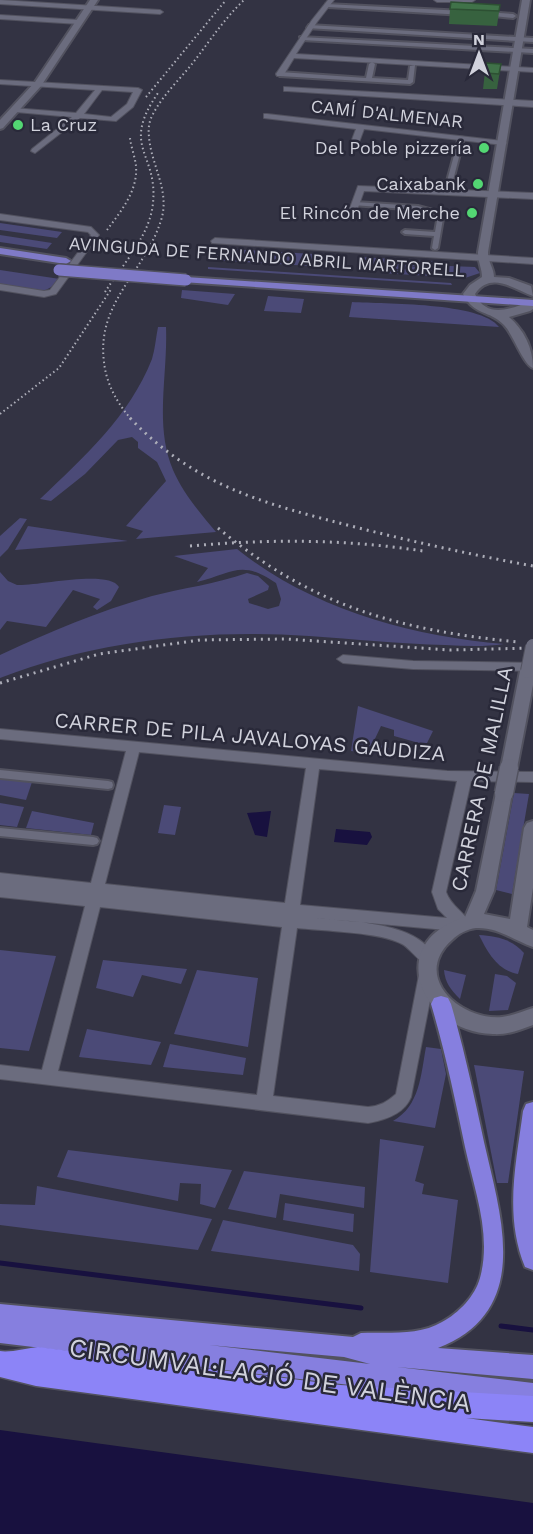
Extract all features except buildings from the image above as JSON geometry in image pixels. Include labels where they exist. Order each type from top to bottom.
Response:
[{"type":"highway","points":[[0,1315],[344,1346],[412,1343],[432,1339],[450,1331],[466,1319],[478,1305],[491,1278],[495,1251],[487,1196],[441,1004]]},
{"type":"highway","points":[[533,1111],[522,1212],[524,1230],[533,1259]]},
{"type":"highway","name":"CIRCUMVAL·LACIÓ DE VALÈNCIA","points":[[0,1332],[533,1395]]},
{"type":"highway","points":[[344,1346],[375,1354],[533,1367]]},
{"type":"highway","points":[[0,1363],[38,1360],[340,1398],[533,1409]]},
{"type":"highway","name":"CIRCUMVAL·LACIÓ DE VALÈNCIA","points":[[0,1363],[36,1373],[533,1440]]},
{"type":"main road","name":"AVINGUDA DE FERNANDO ABRIL MARTORELL","points":[[0,251],[62,266]]},
{"type":"main road","name":"AVINGUDA DE FERNANDO ABRIL MARTORELL","points":[[0,261],[187,276],[533,293]]},
{"type":"main road","name":"AVINGUDA DE FERNANDO ABRIL MARTORELL","points":[[474,291],[533,304]]},
{"type":"street","points":[[371,15],[374,0]]},
{"type":"street","points":[[437,0],[472,0]]},
{"type":"street","points":[[0,2],[92,4],[160,12]]},
{"type":"street","points":[[418,45],[410,82],[280,74],[309,27],[329,3],[373,8],[470,13]]},
{"type":"street","points":[[0,126],[37,85],[92,4]]},
{"type":"street","points":[[474,291],[488,278],[483,258],[519,39],[528,4]]},
{"type":"street","points":[[480,14],[523,17]]},
{"type":"street","points":[[0,17],[79,22]]},
{"type":"street","points":[[309,27],[368,27],[404,32],[533,40]]},
{"type":"street","points":[[401,44],[404,32]]},
{"type":"street","points":[[303,38],[533,51]]},
{"type":"street","points":[[369,79],[378,43]]},
{"type":"street","points":[[291,56],[533,70]]},
{"type":"street","points":[[385,91],[387,81]]},
{"type":"street","points":[[0,82],[138,90],[130,105],[113,119],[16,110]]},
{"type":"street","points":[[35,150],[78,116],[100,88]]},
{"type":"street","points":[[508,103],[287,89],[533,104]]},
{"type":"street","name":"CAMÍ D'ALMENAR","points":[[267,116],[503,142]]},
{"type":"street","points":[[354,145],[362,126]]},
{"type":"street","points":[[447,192],[461,138]]},
{"type":"street","points":[[351,216],[361,188],[533,196]]},
{"type":"street","points":[[355,204],[418,208],[442,214],[435,248]]},
{"type":"street","points":[[0,217],[91,230],[95,237],[53,292],[44,294],[0,287]]},
{"type":"street","points":[[405,232],[438,234]]},
{"type":"street","name":"AVINGUDA DE FERNANDO ABRIL MARTORELL","points":[[215,241],[532,261]]},
{"type":"street","points":[[531,250],[532,261]]},
{"type":"street","points":[[483,258],[501,275],[533,293]]},
{"type":"street","points":[[474,291],[496,280],[517,283]]},
{"type":"street","points":[[474,291],[478,307],[497,313],[520,312],[533,304]]},
{"type":"street","points":[[497,313],[519,336],[533,364]]},
{"type":"street","name":"CARRERA DE MALILLA","points":[[464,923],[485,891],[531,669],[533,646]]},
{"type":"street","points":[[343,659],[413,665],[531,669]]},
{"type":"street","name":"CARRER DE PILA JAVALOYAS GAUDIZA","points":[[0,734],[465,777],[533,777]]},
{"type":"street","points":[[48,1077],[134,747]]},
{"type":"street","points":[[264,1102],[313,764]]},
{"type":"street","points":[[0,774],[108,785]]},
{"type":"street","points":[[464,923],[443,905],[439,892],[465,777]]},
{"type":"street","points":[[291,916],[464,923],[488,921],[526,933],[533,828]]},
{"type":"street","points":[[0,832],[93,841]]},
{"type":"street","points":[[0,879],[96,895],[291,916],[390,933],[414,944],[427,966],[431,990],[441,1004],[457,1016],[476,1024],[497,1027],[517,1024],[533,1016]]},
{"type":"street","points":[[0,891],[96,895]]},
{"type":"street","points":[[0,1072],[368,1115],[382,1113],[396,1106],[403,1097],[427,966],[438,939],[464,923]]},
{"type":"shaded area","points":[[0,223],[62,232],[57,238],[0,230]]},
{"type":"shaded area","points":[[0,235],[52,243],[47,249],[0,242]]},
{"type":"shaded area","points":[[211,248],[314,254],[312,266],[207,260]]},
{"type":"shaded area","points":[[361,257],[440,262],[391,270],[359,270]]},
{"type":"shaded area","points":[[424,265],[475,267],[480,273],[465,278],[380,273]]},
{"type":"shaded area","points":[[208,267],[451,283],[452,285],[208,269]]},
{"type":"shaded area","points":[[0,270],[60,279],[46,290],[25,291],[0,286]]},
{"type":"shaded area","points":[[182,290],[235,294],[228,305],[181,298]]},
{"type":"shaded area","points":[[268,296],[304,299],[301,313],[264,311]]},
{"type":"shaded area","points":[[352,302],[408,304],[453,309],[489,319],[499,327],[349,317]]},
{"type":"shaded area","points":[[158,327],[166,327],[163,418],[167,453],[182,487],[216,532],[136,539],[143,531],[126,526],[166,481],[157,462],[138,448],[138,442],[132,437],[118,440],[85,474],[51,501],[40,499],[73,468],[118,418],[142,380],[152,359]]},
{"type":"shaded area","points":[[20,518],[27,519],[8,549],[0,557],[0,536]]},
{"type":"shaded area","points":[[28,526],[128,541],[15,550]]},
{"type":"shaded area","points":[[237,549],[266,570],[297,588],[363,616],[433,634],[504,644],[475,646],[394,643],[270,634],[191,636],[113,646],[75,654],[0,678],[0,655],[74,623],[152,596],[247,573],[258,576],[269,586],[268,590],[248,599],[249,603],[268,609],[279,606],[281,599],[276,583],[254,571],[237,570],[197,582],[208,568],[174,556]]},
{"type":"shaded area","points":[[0,572],[8,581],[17,585],[102,579],[113,582],[119,587],[111,601],[97,610],[93,607],[100,599],[73,590],[46,627],[7,621],[0,630]]},
{"type":"shaded area","points":[[358,706],[433,731],[426,745],[394,736],[394,730],[381,726],[373,743],[389,748],[386,755],[351,751]]},
{"type":"shaded area","points":[[0,779],[32,782],[26,800],[0,795]]},
{"type":"shaded area","points":[[514,793],[529,794],[512,894],[496,890]]},
{"type":"shaded area","points":[[0,803],[24,807],[17,827],[0,825]]},
{"type":"shaded area","points":[[164,805],[181,807],[175,835],[158,833]]},
{"type":"shaded area","points":[[32,811],[94,823],[91,835],[26,828]]},
{"type":"shaded area","points":[[271,811],[267,837],[255,835],[247,813]]},
{"type":"shaded area","points":[[336,829],[370,832],[372,837],[367,845],[334,842]]},
{"type":"shaded area","points":[[479,935],[503,939],[514,944],[524,953],[518,974],[499,965]]},
{"type":"shaded area","points":[[0,950],[56,956],[29,1051],[0,1048]]},
{"type":"shaded area","points":[[103,960],[187,969],[181,984],[142,975],[133,997],[96,988]]},
{"type":"shaded area","points":[[197,970],[258,978],[248,1047],[174,1034]]},
{"type":"shaded area","points":[[444,970],[466,975],[460,999],[449,986]]},
{"type":"shaded area","points":[[495,974],[507,976],[516,983],[508,1010],[489,1011]]},
{"type":"shaded area","points":[[87,1029],[161,1042],[151,1065],[79,1057]]},
{"type":"shaded area","points":[[170,1044],[246,1058],[243,1075],[163,1067]]},
{"type":"shaded area","points":[[426,1047],[441,1049],[446,1074],[435,1128],[393,1121],[402,1115],[414,1098]]},
{"type":"shaded area","points":[[474,1065],[524,1071],[508,1183],[497,1183]]},
{"type":"shaded area","points":[[380,1139],[424,1146],[415,1181],[424,1184],[422,1194],[458,1200],[448,1283],[370,1272]]},
{"type":"shaded area","points":[[68,1150],[232,1170],[215,1208],[200,1204],[201,1184],[180,1183],[178,1201],[57,1177]]},
{"type":"shaded area","points":[[244,1171],[365,1187],[364,1208],[280,1194],[276,1218],[228,1209]]},
{"type":"shaded area","points":[[37,1186],[212,1219],[198,1250],[0,1225],[0,1204],[35,1205]]},
{"type":"shaded area","points":[[285,1203],[354,1214],[353,1232],[283,1220]]},
{"type":"shaded area","points":[[223,1220],[353,1245],[360,1254],[359,1271],[211,1251]]},
{"type":"shaded area","points":[[0,1430],[533,1503],[533,1534],[0,1534]]},
{"type":"waterway","points":[[0,1263],[361,1308]]},
{"type":"waterway","points":[[501,1326],[533,1330]]},
{"type":"railway","points":[[146,97],[226,0]]},
{"type":"railway","points":[[131,419],[121,406],[107,378],[104,340],[115,304],[155,236],[162,217],[163,196],[150,147],[150,122],[166,94],[244,0]]},
{"type":"railway","points":[[105,292],[141,239],[151,215],[153,186],[141,139],[147,111],[158,93]]},
{"type":"railway","points":[[107,230],[118,216],[134,184],[136,166],[130,138]]},
{"type":"railway","points":[[0,414],[59,368],[112,288]]},
{"type":"railway","points":[[131,419],[155,442],[180,461],[207,477],[262,501],[377,533],[533,566]]},
{"type":"railway","points":[[218,528],[237,543]]},
{"type":"railway","points":[[237,543],[336,542],[423,551]]},
{"type":"railway","points":[[190,546],[237,543]]},
{"type":"railway","points":[[237,543],[288,577],[358,610],[434,630],[518,642]]},
{"type":"railway","points":[[0,683],[99,654],[200,640],[286,639],[450,650],[533,648]]},
{"type":"place","name":"La Cruz","points":[[18,125]]},
{"type":"place","name":"Del Poble pizzería","points":[[484,148]]},
{"type":"place","name":"Caixabank","points":[[478,184]]},
{"type":"place","name":"El Rincón de Merche","points":[[472,213]]}]
